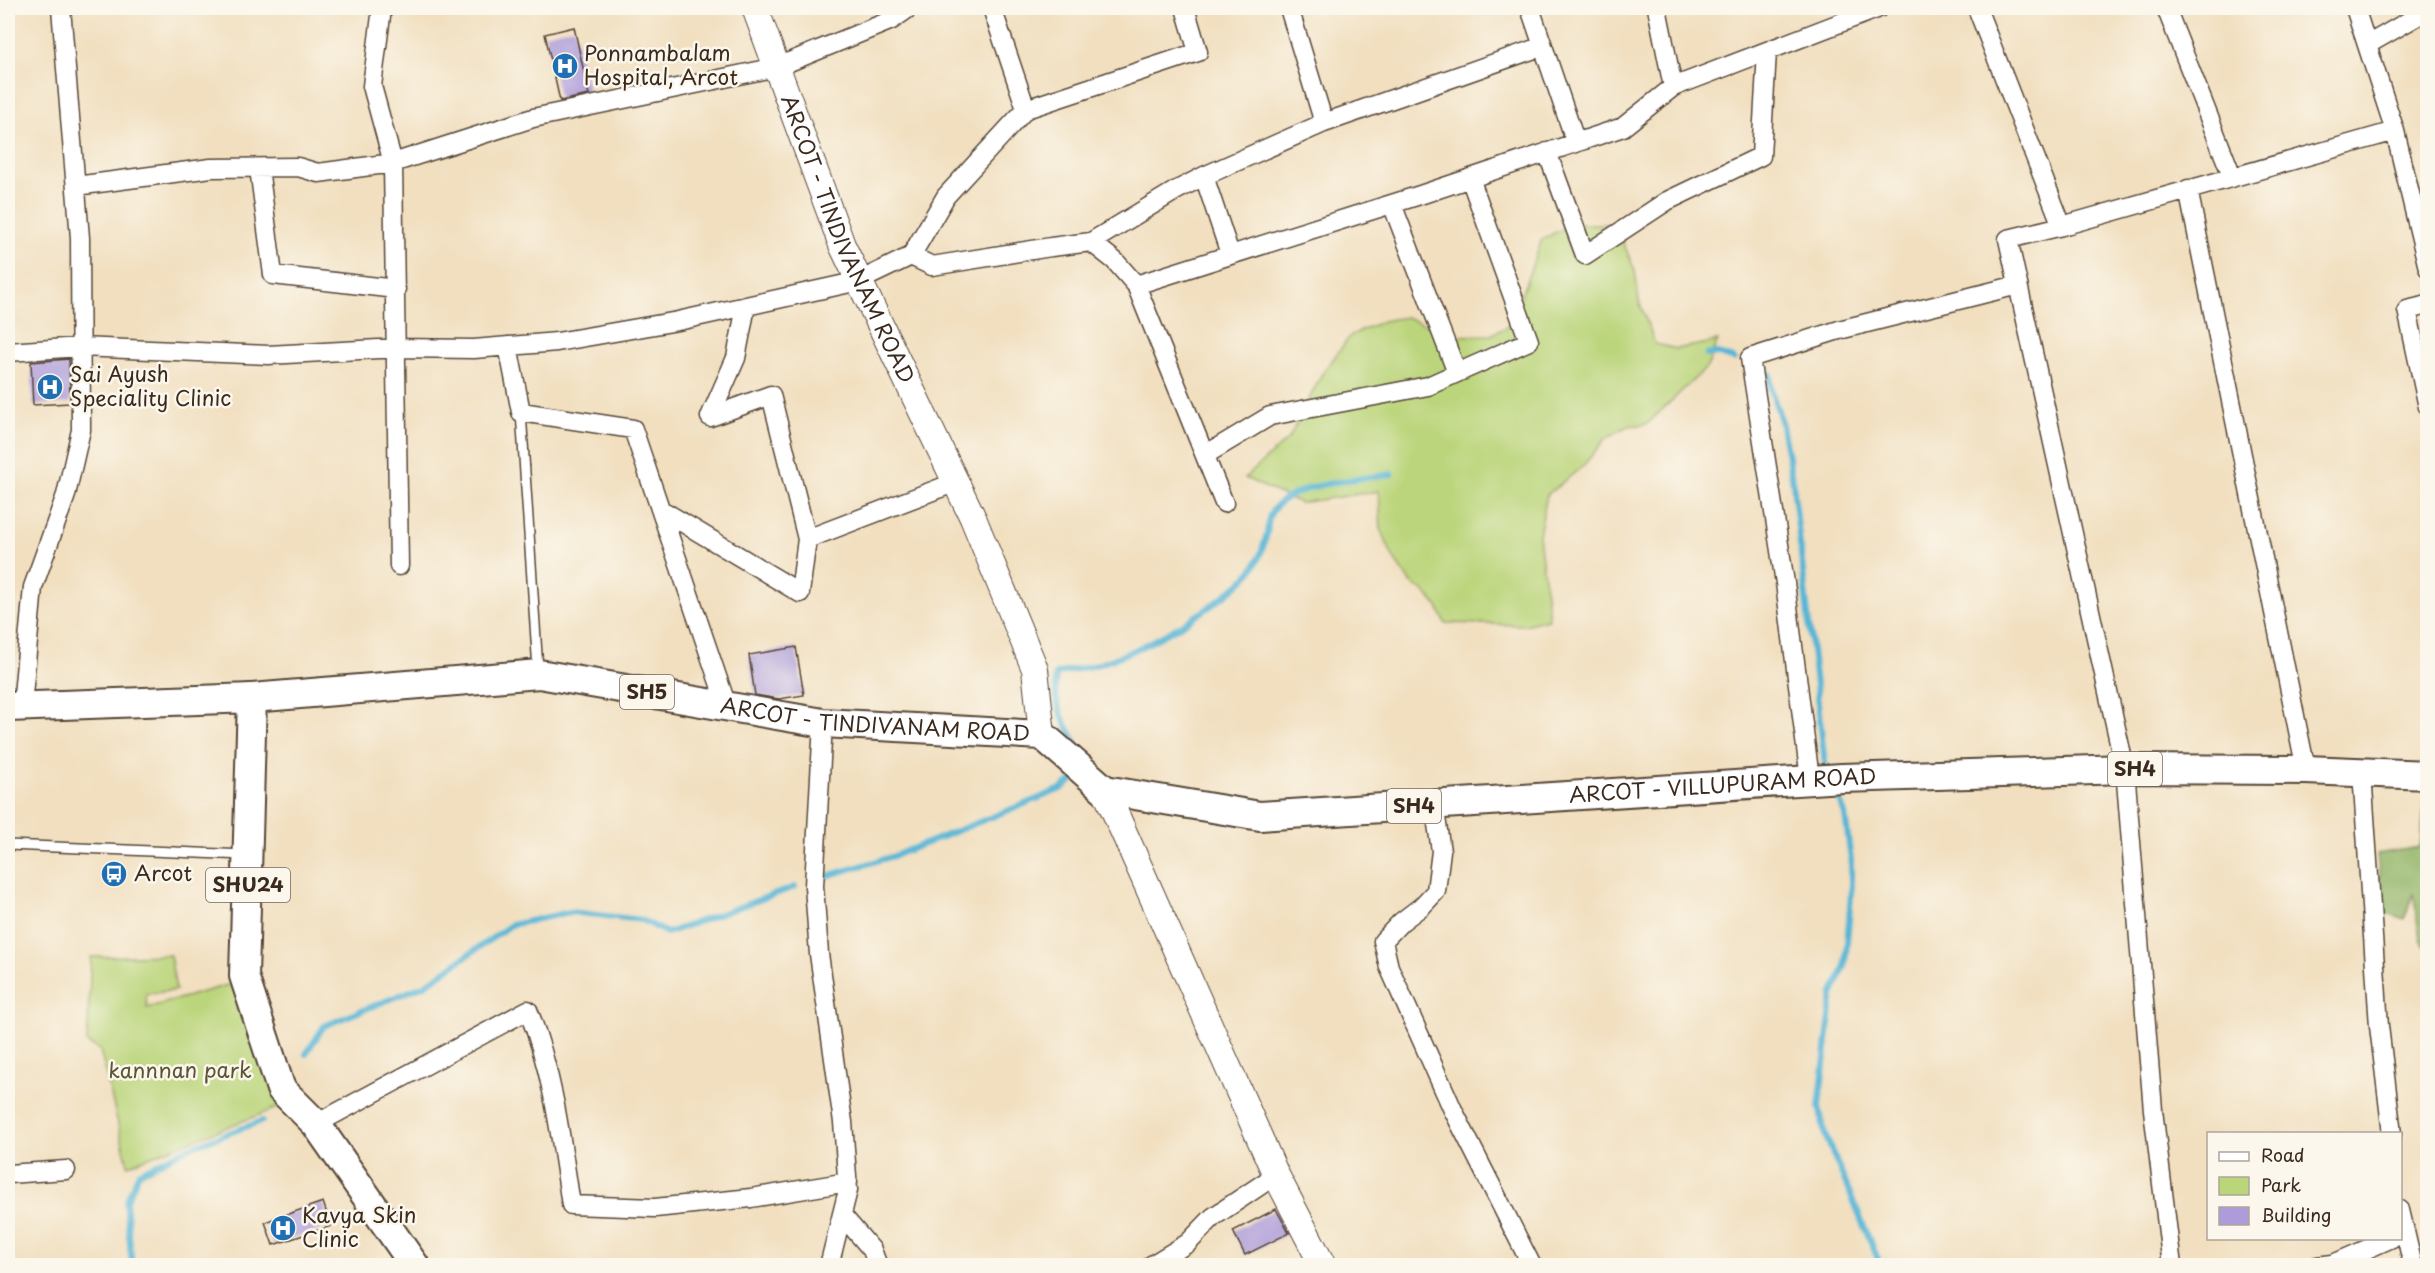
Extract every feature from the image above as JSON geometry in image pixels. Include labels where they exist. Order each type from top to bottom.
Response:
[{"type":"main road","name":"ARCOT - TINDIVANAM ROAD","points":[[15,707],[252,698],[539,674],[823,723],[1042,735],[1035,669],[956,482],[842,245],[755,8]]},
{"type":"main road","name":"SHU24","points":[[252,698],[244,976],[281,1089],[316,1124],[415,1266]]},
{"type":"main road","points":[[1042,735],[1105,790],[1276,1175],[1323,1266]]},
{"type":"main road","name":"ARCOT - VILLUPURAM ROAD","points":[[1105,790],[1260,816],[1810,779],[2125,769],[2306,770],[2427,775]]},
{"type":"street","points":[[15,707],[33,587],[66,495],[81,430],[80,238],[61,8]]},
{"type":"street","points":[[382,8],[372,86],[393,163],[399,566]]},
{"type":"street","points":[[76,186],[211,168],[298,167],[318,173],[393,163],[533,118],[777,67],[892,20],[909,8]]},
{"type":"street","points":[[992,8],[1026,110]]},
{"type":"street","points":[[8,352],[80,347],[268,355],[397,348],[474,349],[557,342],[678,321],[859,281],[911,256],[946,196],[1026,110],[1198,52],[1185,8]]},
{"type":"street","points":[[1289,8],[1324,123]]},
{"type":"street","points":[[1530,8],[1576,143]]},
{"type":"street","points":[[1658,8],[1672,87]]},
{"type":"street","points":[[1136,285],[1392,204],[1623,127],[1672,87],[1879,8]]},
{"type":"street","points":[[1977,8],[2062,226]]},
{"type":"street","points":[[2166,8],[2232,176]]},
{"type":"street","points":[[2355,8],[2395,130],[2427,268]]},
{"type":"street","points":[[2367,45],[2427,10]]},
{"type":"street","points":[[911,256],[932,266],[1092,242],[1174,190],[1324,123],[1543,46]]},
{"type":"street","points":[[1547,152],[1585,255],[1667,201],[1761,156],[1767,51]]},
{"type":"street","points":[[2172,1266],[2152,1110],[2125,769],[2008,239],[2062,226],[2395,130]]},
{"type":"street","points":[[259,168],[273,275],[396,289]]},
{"type":"street","points":[[1204,176],[1230,254]]},
{"type":"street","points":[[1205,455],[1270,416],[1428,386],[1529,341],[1470,178]]},
{"type":"street","points":[[2188,189],[2306,770]]},
{"type":"street","points":[[1392,204],[1457,373]]},
{"type":"street","points":[[1092,242],[1115,261],[1136,285],[1224,503]]},
{"type":"street","points":[[1810,779],[1785,583],[1750,358],[1839,330],[2018,285]]},
{"type":"street","points":[[2427,304],[2407,310],[2427,407]]},
{"type":"street","points":[[660,509],[800,593],[807,539],[771,395],[710,417],[736,358],[746,306]]},
{"type":"street","points":[[508,346],[521,412],[633,429],[727,706]]},
{"type":"street","points":[[807,539],[956,482]]},
{"type":"street","points":[[823,723],[814,886],[819,954],[843,1122],[848,1182],[829,1266]]},
{"type":"street","points":[[2362,772],[2379,1026],[2392,1132]]},
{"type":"street","points":[[1434,804],[1442,851],[1436,891],[1422,906],[1401,922],[1383,942],[1389,967],[1453,1110],[1532,1266]]},
{"type":"street","points":[[316,1124],[528,1010],[541,1044],[549,1077],[571,1205],[655,1208],[751,1198],[848,1182]]},
{"type":"street","points":[[8,1174],[66,1170]]},
{"type":"street","points":[[1150,1266],[1188,1243],[1213,1217],[1276,1175]]},
{"type":"street","points":[[842,1215],[872,1250],[878,1266]]},
{"type":"street","points":[[2317,1266],[2332,1264],[2387,1240]]},
{"type":"street","points":[[2401,1240],[2412,1266]]},
{"type":"lane","points":[[521,412],[539,674]]},
{"type":"lane","points":[[8,845],[249,855]]},
{"type":"green space","points":[[1573,224],[1605,224],[1621,237],[1635,271],[1639,301],[1655,344],[1677,349],[1718,341],[1707,367],[1647,424],[1628,426],[1606,438],[1583,466],[1547,495],[1539,535],[1549,619],[1524,625],[1445,623],[1438,607],[1423,591],[1410,582],[1394,559],[1381,531],[1379,491],[1300,503],[1245,478],[1289,438],[1322,374],[1351,335],[1383,321],[1406,317],[1452,336],[1491,335],[1510,325],[1542,239]]},
{"type":"green space","points":[[2426,790],[2428,791],[2427,949],[2420,939],[2413,893],[2405,919],[2383,912],[2377,854],[2420,847]]},
{"type":"green space","name":"kannnan park","points":[[170,955],[176,990],[146,994],[147,1008],[231,984],[282,1106],[128,1165],[100,1050],[87,1043],[91,957]]},
{"type":"building","points":[[574,27],[589,95],[560,101],[545,34]]},
{"type":"building","points":[[69,359],[70,403],[33,405],[31,362]]},
{"type":"building","points":[[796,647],[804,695],[779,699],[755,695],[749,655]]},
{"type":"building","points":[[323,1202],[331,1226],[273,1245],[265,1222]]},
{"type":"building","points":[[1276,1209],[1289,1233],[1245,1255],[1233,1231]]},
{"type":"waterway","points":[[1707,355],[1716,353],[1734,359]]},
{"type":"waterway","points":[[1766,372],[1770,374],[1771,390],[1781,420],[1793,484],[1825,764],[1828,771]]},
{"type":"waterway","points":[[1078,746],[1058,703],[1056,674],[1096,665],[1133,651],[1172,631],[1224,596],[1245,579],[1254,567],[1263,547],[1270,515],[1279,504],[1291,496],[1325,484],[1392,474]]},
{"type":"waterway","points":[[827,876],[894,856],[1061,789],[1073,780]]},
{"type":"waterway","points":[[1834,786],[1845,814],[1851,860],[1851,895],[1845,966],[1833,993],[1819,1106],[1825,1135],[1881,1266]]},
{"type":"waterway","points":[[306,1054],[324,1026],[425,985],[511,925],[570,912],[642,920],[667,933],[795,887]]},
{"type":"waterway","points":[[132,1266],[126,1202],[139,1173],[188,1148],[262,1121]]},
{"type":"place","name":"Ponnambalam Hospital, Arcot","points":[[565,66]]},
{"type":"place","name":"Sai Ayush Speciality Clinic","points":[[50,387]]},
{"type":"place","name":"Arcot","points":[[114,874]]},
{"type":"place","name":"Kavya Skin Clinic","points":[[283,1228]]}]
